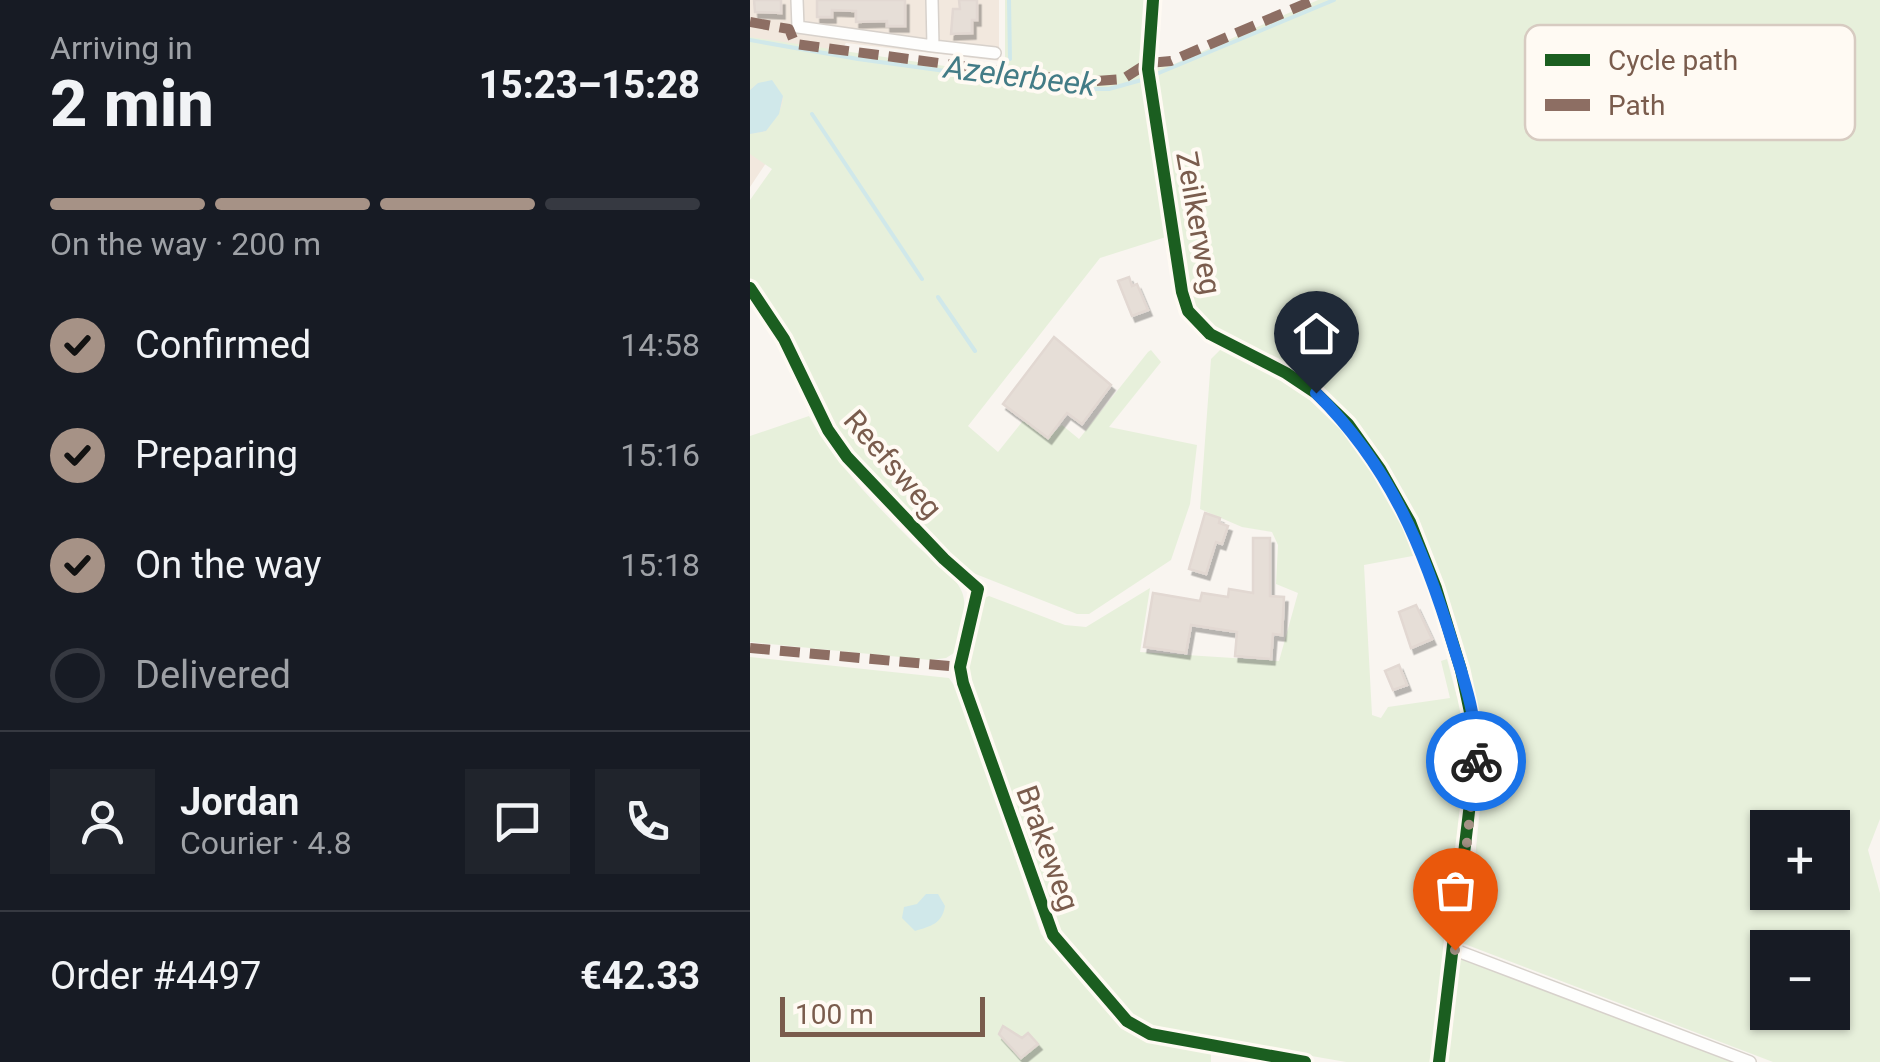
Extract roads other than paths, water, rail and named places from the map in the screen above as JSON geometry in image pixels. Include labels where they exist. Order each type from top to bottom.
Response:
[{"type":"street","points":[[798,0],[798,27],[995,53]]},
{"type":"street","points":[[932,0],[932,46]]},
{"type":"street","name":"Zeilkerweg","points":[[1153,0],[1149,74],[1188,311],[1210,334],[1316,393],[1348,424],[1410,522],[1436,588],[1461,670],[1477,745],[1455,950],[1438,1062]]},
{"type":"street","name":"Reefsweg","points":[[750,288],[784,339],[828,430],[944,559],[978,588],[960,667]]},
{"type":"street","name":"Brakeweg","points":[[960,667],[1054,936],[1126,1021],[1150,1034],[1305,1062]]},
{"type":"street","points":[[1455,950],[1750,1062]]},
{"type":"water","points":[[772,80],[783,96],[779,114],[766,131],[750,134],[750,90],[758,83]]},
{"type":"water","points":[[926,894],[938,894],[944,912],[935,923],[915,931],[902,918],[904,907],[917,904]]},
{"type":"waterway","points":[[1009,0],[1010,59]]},
{"type":"waterway","name":"Azelerbeek","points":[[1154,75],[1334,0]]},
{"type":"waterway","name":"Azelerbeek","points":[[750,40],[1076,89],[1109,89],[1145,79]]},
{"type":"waterway","points":[[812,114],[922,279]]},
{"type":"waterway","points":[[938,297],[975,351]]}]
